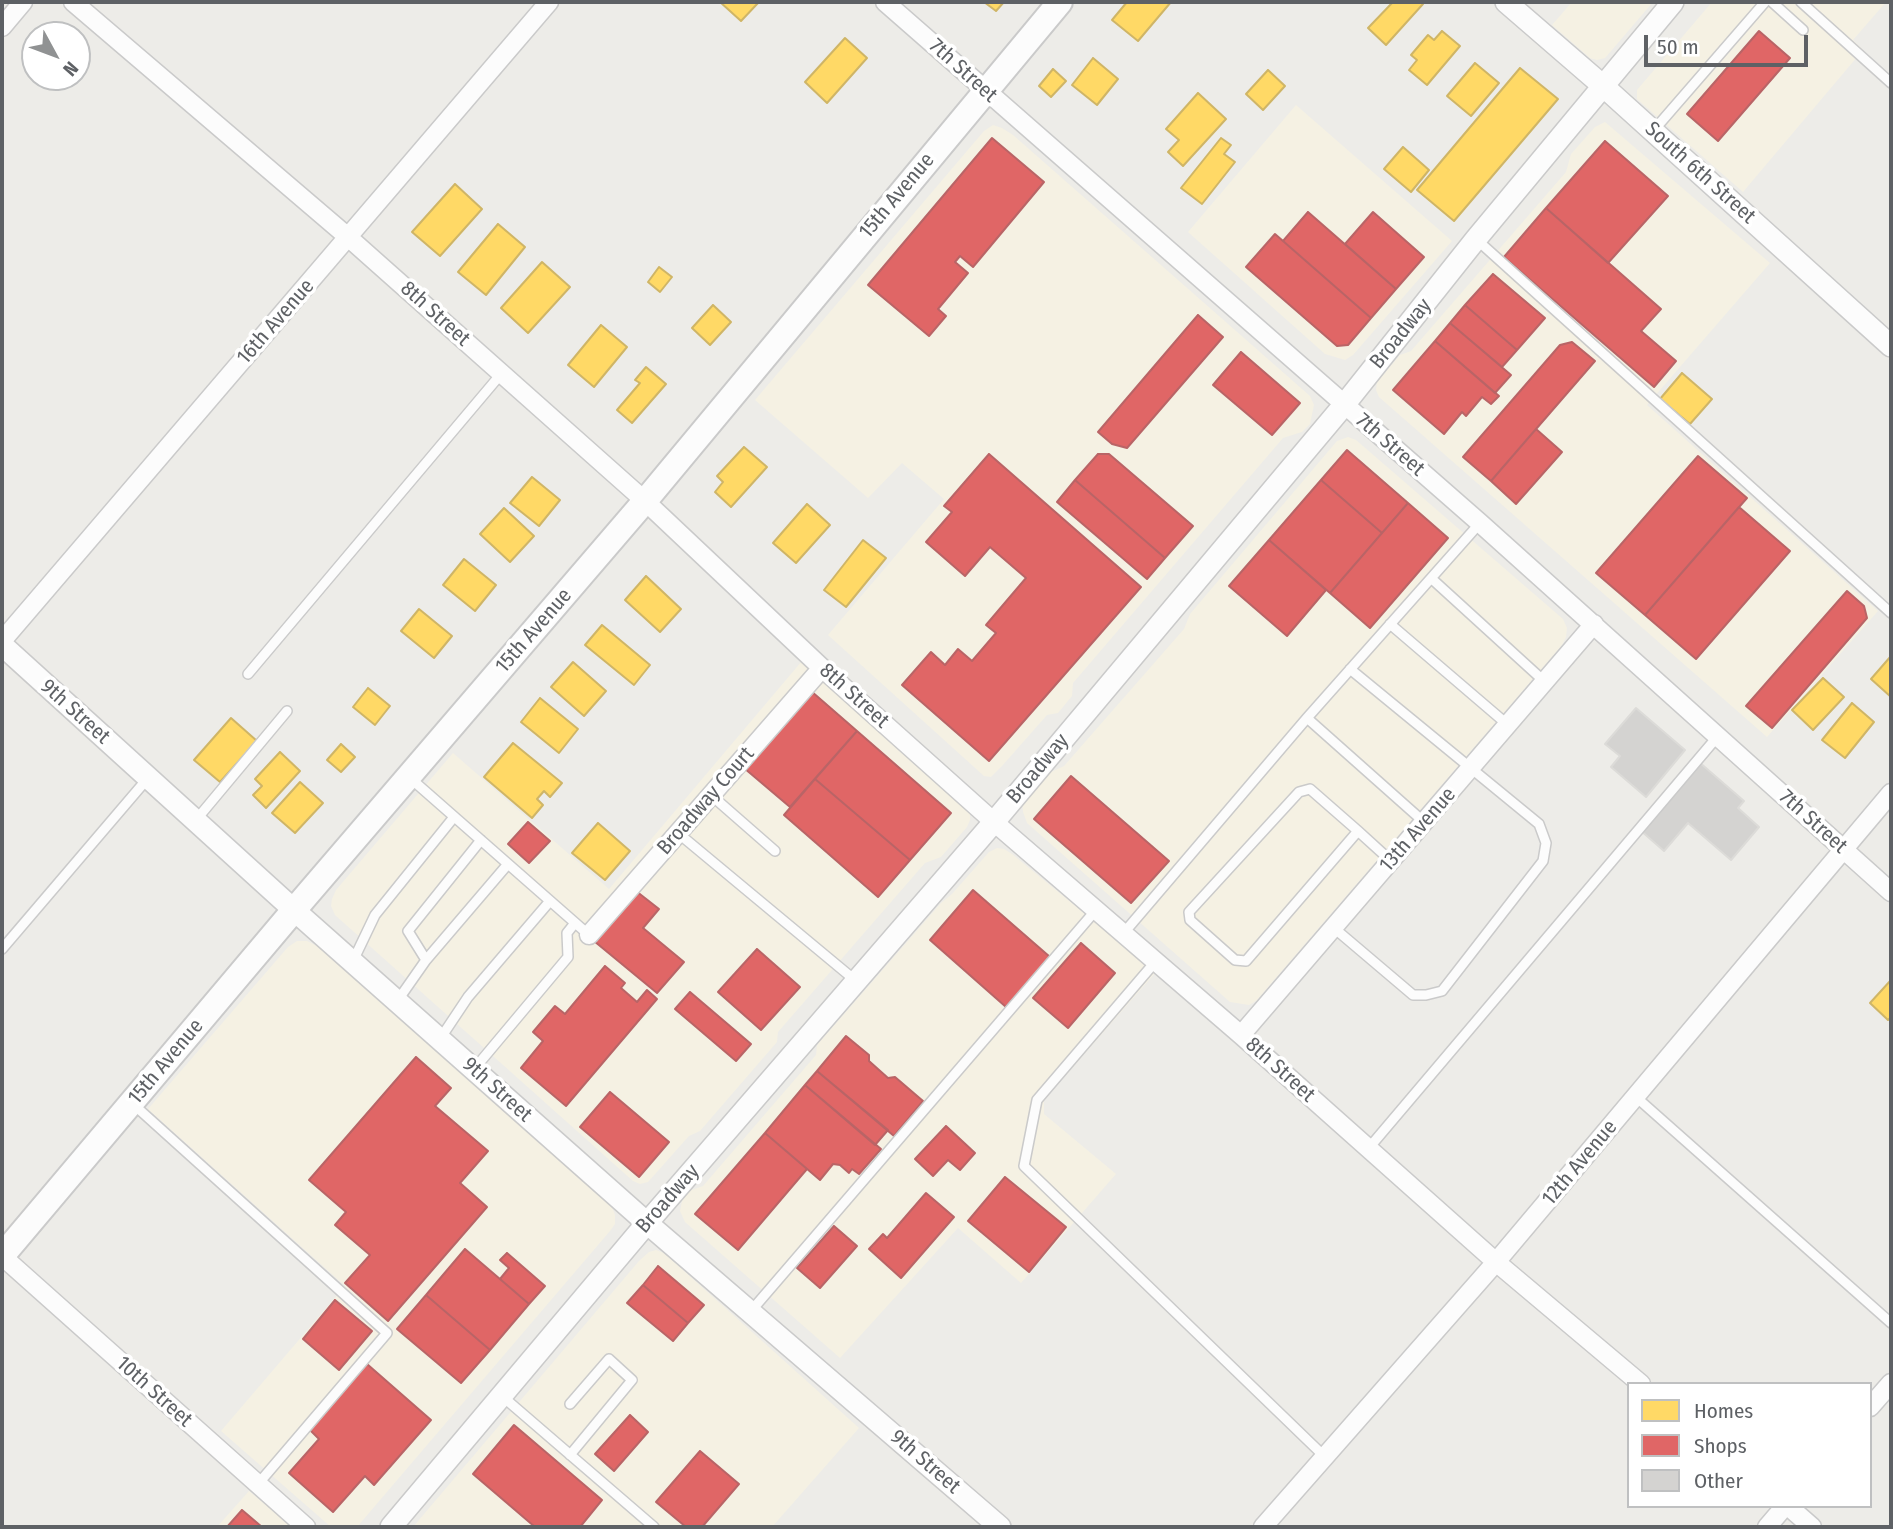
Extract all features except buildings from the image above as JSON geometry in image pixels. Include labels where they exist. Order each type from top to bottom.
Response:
[{"type":"main road","name":"15th Avenue","points":[[2,1256],[645,501],[1060,2]]},
{"type":"street","points":[[2,27],[23,2]]},
{"type":"street","name":"8th Street","points":[[73,2],[348,237],[502,373],[645,501],[822,667],[1122,935],[1241,1035],[1496,1262],[1640,1382]]},
{"type":"street","name":"16th Avenue","points":[[2,643],[549,2]]},
{"type":"street","name":"7th Street","points":[[885,2],[1480,523],[1891,892]]},
{"type":"street","name":"South 6th Street","points":[[1506,2],[1891,346]]},
{"type":"street","name":"Broadway","points":[[391,1527],[647,1223],[994,822],[1344,405],[1476,239],[1673,2]]},
{"type":"street","name":"13th Avenue","points":[[1241,1035],[1594,624]]},
{"type":"street","name":"9th Street","points":[[2,643],[397,1002],[647,1223],[1000,1527]]},
{"type":"street","name":"Broadway Court","points":[[582,929],[678,832],[822,667]]},
{"type":"street","name":"12th Avenue","points":[[1263,1527],[1496,1262],[1891,793]]},
{"type":"street","name":"10th Street","points":[[2,1256],[306,1527]]},
{"type":"street","points":[[1872,1405],[1891,1383]]},
{"type":"street","points":[[1767,1527],[1785,1508]]},
{"type":"street","points":[[1789,1508],[1812,1527]]},
{"type":"lane","points":[[1653,131],[1765,2]]},
{"type":"lane","points":[[1772,2],[1803,30]]},
{"type":"lane","points":[[1801,2],[1891,83]]},
{"type":"lane","points":[[1476,239],[1891,613]]},
{"type":"lane","points":[[248,674],[502,373]]},
{"type":"lane","points":[[1122,935],[1307,718],[1480,523]]},
{"type":"lane","points":[[1433,579],[1545,682]]},
{"type":"lane","points":[[1390,624],[1508,724]]},
{"type":"lane","points":[[1334,928],[1413,995],[1442,991],[1543,861],[1546,843],[1539,824],[1350,669]]},
{"type":"lane","points":[[195,821],[287,712]]},
{"type":"lane","points":[[1307,718],[1424,822]]},
{"type":"lane","points":[[1368,1149],[1718,736]]},
{"type":"lane","points":[[408,777],[582,929]]},
{"type":"lane","points":[[2,949],[148,778]]},
{"type":"lane","points":[[1358,831],[1246,961],[1235,960],[1190,920],[1189,912],[1299,792],[1310,789],[1358,831],[1391,861]]},
{"type":"lane","points":[[711,795],[775,851]]},
{"type":"lane","points":[[352,962],[375,915],[454,817]]},
{"type":"lane","points":[[678,832],[856,981]]},
{"type":"lane","points":[[426,960],[408,931],[481,840]]},
{"type":"lane","points":[[397,1002],[426,960],[508,864]]},
{"type":"lane","points":[[440,1039],[468,997],[550,901]]},
{"type":"lane","points":[[750,1312],[1096,910]]},
{"type":"lane","points":[[474,1070],[568,957],[567,933],[582,929]]},
{"type":"lane","points":[[1156,961],[1037,1100],[1024,1166],[1325,1457]]},
{"type":"lane","points":[[1636,1097],[1891,1323]]},
{"type":"lane","points":[[131,1103],[387,1333],[258,1484]]},
{"type":"lane","points":[[570,1404],[609,1359],[632,1380],[570,1455]]},
{"type":"lane","points":[[502,1396],[654,1527]]},
{"type":"shaded area","points":[[1572,2],[1653,2],[1605,58],[1597,60],[1590,58],[1552,25]]},
{"type":"shaded area","points":[[1712,2],[1886,2],[1853,40],[1863,50],[1743,192],[1637,99],[1637,90]]},
{"type":"shaded area","points":[[1296,105],[1452,241],[1353,355],[1345,360],[1325,354],[1188,232]]},
{"type":"shaded area","points":[[1605,122],[1770,263],[1647,405],[1878,611],[1767,737],[1379,397],[1376,390],[1377,382],[1400,355],[1411,351],[1566,172],[1571,154],[1595,127]]},
{"type":"shaded area","points":[[993,125],[1013,135],[1310,396],[1314,405],[1310,424],[1302,432],[1283,438],[1073,683],[1072,696],[1058,713],[1047,715],[991,777],[984,776],[828,635],[944,499],[902,463],[868,498],[755,400],[984,131]]},
{"type":"shaded area","points":[[1348,437],[1356,440],[1563,619],[1567,628],[1566,637],[1562,645],[1256,1001],[1249,1005],[1230,1002],[1027,823],[1022,801],[1049,773],[1064,766],[1184,629],[1190,614],[1337,441]]},
{"type":"shaded area","points":[[802,661],[963,803],[970,813],[970,820],[941,857],[925,863],[778,1032],[777,1042],[700,1131],[689,1136],[648,1182],[640,1184],[633,1181],[335,915],[331,906],[332,899],[336,890],[453,753],[609,889]]},
{"type":"shaded area","points":[[997,848],[1012,854],[1156,972],[1044,1100],[1044,1114],[1116,1174],[1021,1283],[958,1228],[840,1358],[685,1222],[680,1211],[682,1201],[689,1191],[703,1186],[816,1055],[817,1045],[941,903],[989,852]]},
{"type":"shaded area","points":[[297,941],[307,941],[317,946],[612,1207],[615,1215],[615,1224],[610,1231],[357,1527],[331,1527],[221,1431],[345,1286],[148,1109],[288,947]]},
{"type":"shaded area","points":[[656,1250],[664,1253],[859,1428],[772,1527],[413,1527],[639,1261],[649,1252]]},
{"type":"shaded area","points":[[249,1491],[292,1527],[217,1527]]}]
